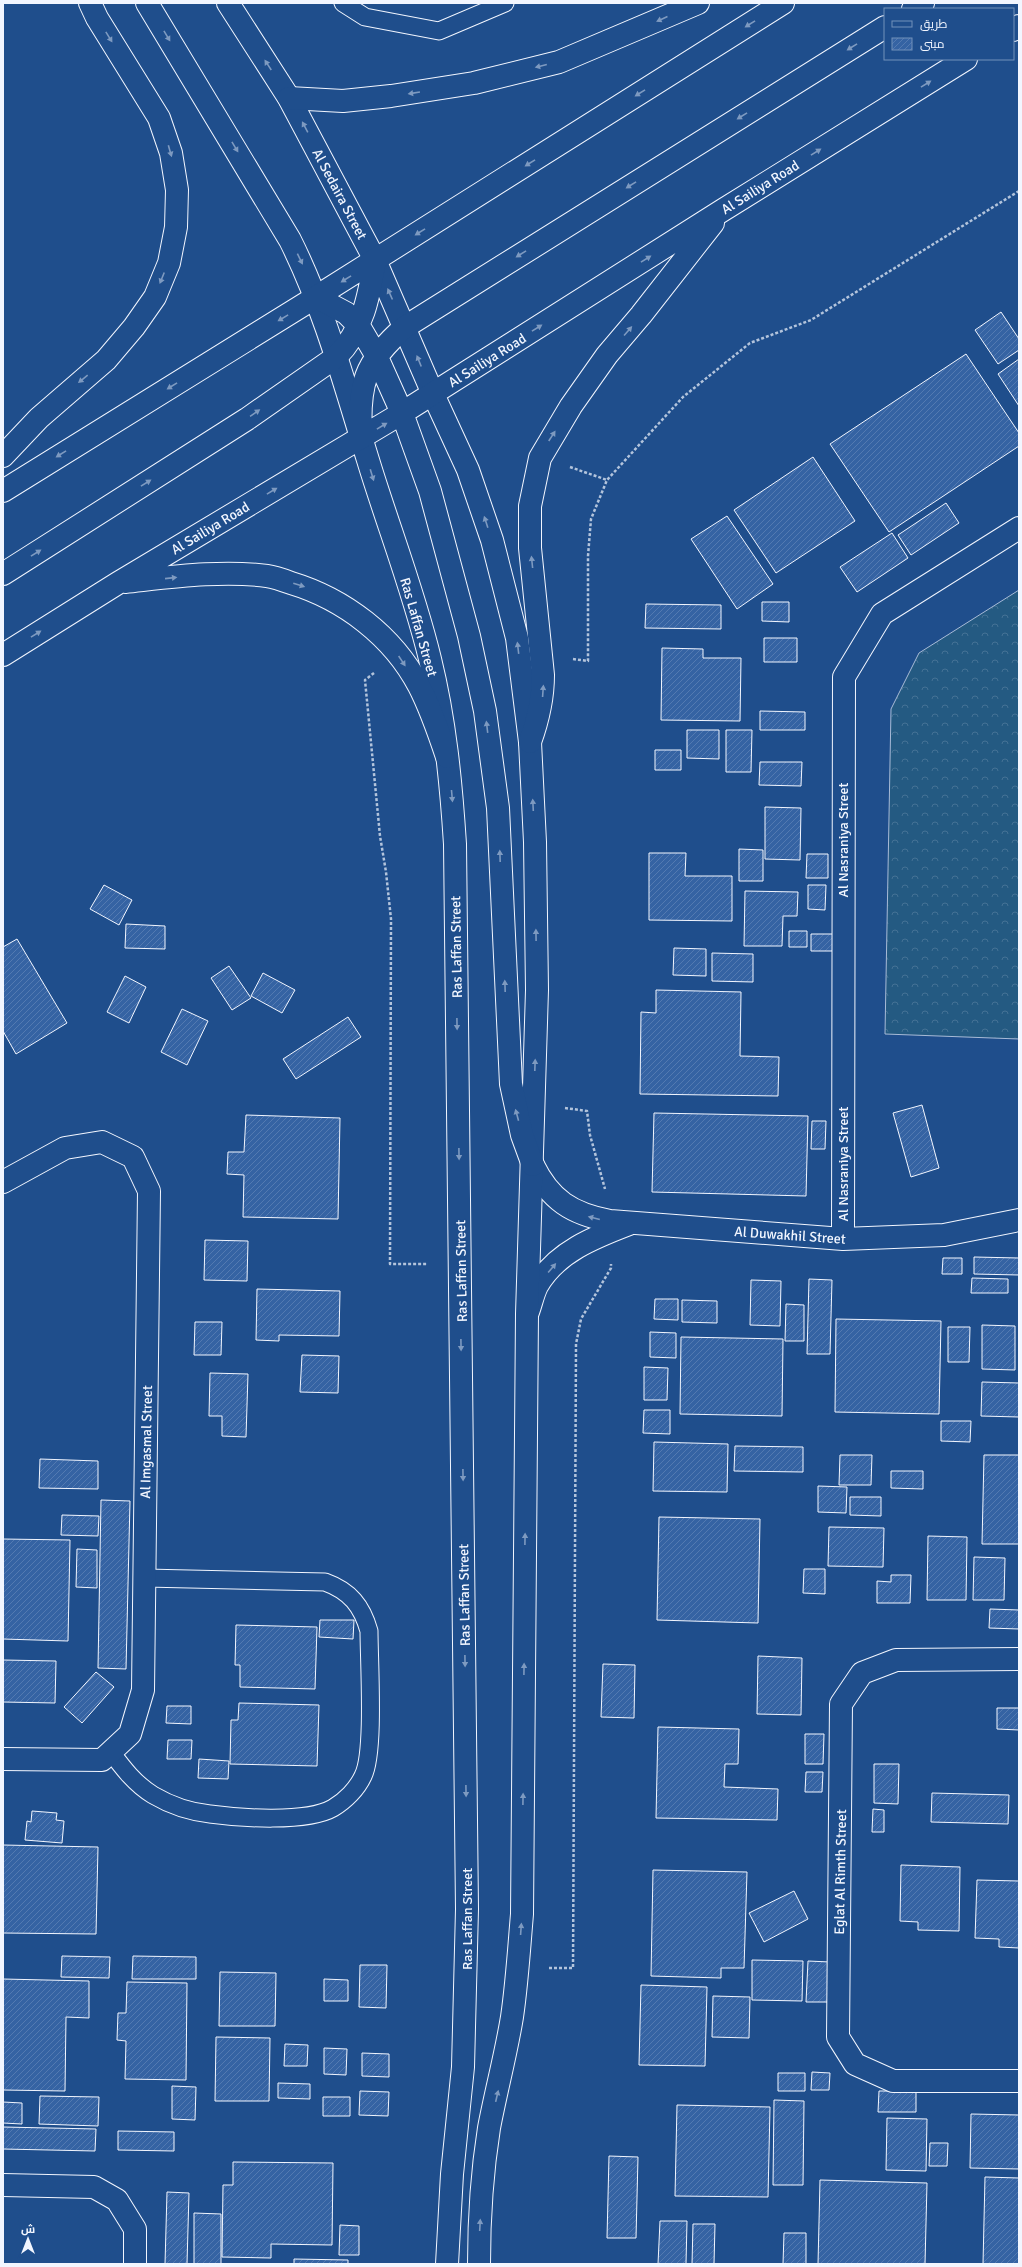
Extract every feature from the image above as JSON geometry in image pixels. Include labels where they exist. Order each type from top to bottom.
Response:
[{"type":"street","points":[[3,456],[39,418],[106,360],[134,327],[155,298],[169,263],[176,227],[177,190],[171,153],[159,118],[97,18],[90,3]]},
{"type":"street","points":[[147,3],[290,240],[316,298],[346,313],[359,326],[376,355],[402,413],[430,491],[469,636],[485,711],[498,808],[510,1084],[522,1135],[533,1165]]},
{"type":"street","name":"Al Sedaira Street","points":[[228,3],[289,98],[375,260],[433,394]]},
{"type":"street","points":[[289,98],[343,101],[391,96],[474,83],[559,62],[698,3]]},
{"type":"street","points":[[3,491],[316,298],[783,3]]},
{"type":"street","points":[[361,438],[359,411],[361,391],[367,372],[376,355],[405,327],[884,28]]},
{"type":"street","name":"Al Sailiya Road","points":[[3,655],[118,583],[433,394],[723,210],[964,60]]},
{"type":"street","points":[[530,742],[539,714],[543,695],[543,675],[530,548],[530,506],[540,458],[572,406],[607,355],[641,315],[723,210]]},
{"type":"street","points":[[3,574],[247,419],[336,357],[345,348],[359,326],[366,305],[375,260]]},
{"type":"street","name":"Ras Laffan Street","points":[[316,298],[336,357],[428,652],[437,691],[447,757],[455,844],[461,1264],[467,1954],[463,2067],[452,2174],[447,2264]]},
{"type":"street","points":[[433,394],[468,470],[492,540],[517,638],[530,742],[535,842],[537,990],[533,1104],[533,1165],[527,1314],[522,1914],[518,1968],[503,2070],[489,2127],[483,2180],[479,2264]]},
{"type":"street","name":"Al Nasraniya Street","points":[[843,1239],[844,676],[882,614],[1019,528]]},
{"type":"street","points":[[118,583],[221,574],[268,576],[313,589],[345,606],[374,629],[399,655],[419,686],[434,718],[447,757]]},
{"type":"street","name":"Al Imgasmal Street","points":[[3,1182],[66,1148],[102,1142],[133,1157],[149,1191],[143,1690],[130,1734],[102,1760],[3,1760]]},
{"type":"street","name":"Al Duwakhil Street","points":[[533,1165],[541,1181],[566,1207],[610,1226],[632,1223],[843,1239],[944,1235],[1019,1220]]},
{"type":"street","points":[[527,1314],[537,1286],[554,1264],[610,1226]]},
{"type":"street","name":"Eglat Al Rimth Street","points":[[1019,1659],[896,1660],[862,1673],[841,1704],[838,2037],[855,2064],[893,2081],[1019,2081]]},
{"type":"street","points":[[3,2185],[94,2187],[117,2200],[135,2228],[135,2264]]},
{"type":"lane","points":[[343,3],[365,17],[439,31],[505,3]]},
{"type":"lane","points":[[111,1752],[129,1776],[152,1795],[180,1808],[210,1814],[280,1818],[312,1815],[332,1809],[345,1799],[356,1787],[369,1762],[369,1631],[365,1616],[348,1593],[325,1582],[145,1578]]},
{"type":"path","points":[[588,661],[588,556],[591,519],[608,480],[683,397],[750,343],[811,320],[1019,191]]},
{"type":"path","points":[[540,458],[608,480]]},
{"type":"path","points":[[399,655],[365,680],[380,836],[386,872],[391,919],[390,1264],[461,1264]]},
{"type":"path","points":[[518,1968],[573,1968],[576,1344],[581,1319],[611,1268],[610,1226],[604,1182],[590,1135],[587,1111],[533,1104]]},
{"type":"green space","points":[[1019,590],[1019,1039],[885,1034],[891,709],[919,653]]},
{"type":"building","points":[[1001,312],[1019,339],[1019,350],[998,364],[975,330]]},
{"type":"building","points":[[966,354],[1019,433],[1019,446],[889,532],[830,444]]},
{"type":"building","points":[[1019,359],[1019,406],[998,374]]},
{"type":"building","points":[[813,457],[855,521],[776,573],[734,510]]},
{"type":"building","points":[[946,503],[959,523],[911,555],[898,535]]},
{"type":"building","points":[[727,516],[773,584],[737,609],[691,539]]},
{"type":"building","points":[[892,533],[908,558],[857,592],[840,567]]},
{"type":"building","points":[[762,602],[789,602],[789,622],[762,621]]},
{"type":"building","points":[[646,604],[721,605],[721,629],[645,628]]},
{"type":"building","points":[[764,638],[797,638],[797,662],[764,662]]},
{"type":"building","points":[[662,648],[703,649],[703,658],[741,658],[740,721],[661,720]]},
{"type":"building","points":[[760,711],[805,712],[805,730],[760,730]]},
{"type":"building","points":[[687,730],[719,730],[719,759],[687,758]]},
{"type":"building","points":[[726,730],[752,730],[751,772],[726,772]]},
{"type":"building","points":[[655,750],[681,750],[681,770],[655,770]]},
{"type":"building","points":[[760,762],[802,762],[801,786],[759,785]]},
{"type":"building","points":[[765,807],[801,808],[800,860],[765,859]]},
{"type":"building","points":[[739,849],[763,850],[763,881],[739,881]]},
{"type":"building","points":[[649,853],[686,853],[685,876],[732,876],[732,921],[649,920]]},
{"type":"building","points":[[807,854],[828,854],[828,878],[806,878]]},
{"type":"building","points":[[104,885],[132,900],[119,925],[90,909]]},
{"type":"building","points":[[808,885],[826,885],[825,910],[808,909]]},
{"type":"building","points":[[745,891],[798,892],[797,916],[783,916],[782,946],[744,946]]},
{"type":"building","points":[[126,924],[165,926],[165,949],[125,948]]},
{"type":"building","points":[[789,931],[807,931],[807,947],[789,947]]},
{"type":"building","points":[[811,934],[833,934],[833,951],[811,951]]},
{"type":"building","points":[[17,939],[67,1023],[16,1054],[3,1031],[3,947]]},
{"type":"building","points":[[674,948],[706,949],[706,976],[673,975]]},
{"type":"building","points":[[712,953],[753,954],[753,982],[712,981]]},
{"type":"building","points":[[229,966],[251,998],[232,1010],[211,978]]},
{"type":"building","points":[[263,973],[295,990],[282,1013],[251,996]]},
{"type":"building","points":[[125,976],[146,987],[129,1023],[107,1012]]},
{"type":"building","points":[[656,990],[741,992],[740,1056],[779,1057],[778,1096],[640,1094],[641,1012],[656,1013]]},
{"type":"building","points":[[182,1009],[208,1021],[187,1065],[161,1052]]},
{"type":"building","points":[[348,1017],[361,1037],[296,1079],[283,1059]]},
{"type":"building","points":[[922,1105],[939,1168],[911,1177],[893,1113]]},
{"type":"building","points":[[654,1113],[808,1116],[806,1196],[652,1192]]},
{"type":"building","points":[[246,1115],[340,1118],[338,1219],[243,1217],[244,1175],[227,1174],[228,1152],[244,1152]]},
{"type":"building","points":[[812,1121],[826,1121],[825,1149],[811,1149]]},
{"type":"building","points":[[205,1240],[248,1241],[247,1281],[204,1280]]},
{"type":"building","points":[[974,1257],[1019,1258],[1019,1275],[974,1274]]},
{"type":"building","points":[[943,1258],[962,1258],[962,1274],[942,1274]]},
{"type":"building","points":[[972,1278],[1008,1279],[1008,1293],[971,1293]]},
{"type":"building","points":[[809,1279],[832,1280],[830,1354],[807,1354]]},
{"type":"building","points":[[751,1280],[781,1281],[780,1326],[750,1325]]},
{"type":"building","points":[[257,1289],[340,1291],[339,1336],[279,1335],[279,1341],[256,1340]]},
{"type":"building","points":[[655,1299],[678,1299],[678,1320],[654,1319]]},
{"type":"building","points":[[682,1300],[717,1301],[717,1323],[682,1322]]},
{"type":"building","points":[[786,1304],[804,1305],[804,1341],[785,1341]]},
{"type":"building","points":[[836,1319],[941,1321],[939,1414],[835,1412]]},
{"type":"building","points":[[195,1322],[222,1322],[221,1355],[194,1355]]},
{"type":"building","points":[[982,1325],[1015,1326],[1015,1370],[982,1369]]},
{"type":"building","points":[[948,1327],[970,1327],[969,1362],[948,1362]]},
{"type":"building","points":[[650,1332],[676,1333],[676,1358],[650,1357]]},
{"type":"building","points":[[681,1337],[783,1339],[782,1416],[680,1414]]},
{"type":"building","points":[[302,1355],[339,1356],[338,1393],[300,1392]]},
{"type":"building","points":[[644,1367],[668,1368],[667,1400],[644,1400]]},
{"type":"building","points":[[210,1373],[248,1374],[246,1437],[222,1436],[222,1416],[209,1416]]},
{"type":"building","points":[[982,1382],[1019,1383],[1019,1417],[981,1416]]},
{"type":"building","points":[[644,1410],[670,1410],[670,1434],[643,1433]]},
{"type":"building","points":[[941,1421],[971,1421],[970,1442],[941,1441]]},
{"type":"building","points":[[654,1442],[728,1444],[727,1492],[653,1491]]},
{"type":"building","points":[[735,1446],[803,1447],[803,1472],[734,1471]]},
{"type":"building","points":[[840,1455],[872,1455],[871,1485],[839,1485]]},
{"type":"building","points":[[984,1455],[1019,1455],[1019,1544],[982,1544]]},
{"type":"building","points":[[40,1459],[98,1461],[98,1489],[39,1488]]},
{"type":"building","points":[[891,1471],[923,1471],[923,1489],[891,1488]]},
{"type":"building","points":[[818,1486],[847,1487],[846,1513],[818,1512]]},
{"type":"building","points":[[850,1497],[881,1497],[881,1516],[850,1515]]},
{"type":"building","points":[[101,1500],[130,1501],[126,1669],[98,1668]]},
{"type":"building","points":[[62,1515],[99,1516],[98,1536],[61,1535]]},
{"type":"building","points":[[659,1517],[760,1519],[758,1623],[657,1620]]},
{"type":"building","points":[[829,1527],[884,1528],[883,1567],[828,1566]]},
{"type":"building","points":[[928,1536],[967,1537],[966,1600],[927,1600]]},
{"type":"building","points":[[3,1539],[70,1540],[68,1641],[3,1639]]},
{"type":"building","points":[[77,1549],[97,1550],[97,1588],[76,1587]]},
{"type":"building","points":[[974,1557],[1005,1558],[1004,1600],[973,1600]]},
{"type":"building","points":[[804,1569],[825,1569],[825,1594],[803,1593]]},
{"type":"building","points":[[891,1575],[911,1575],[910,1603],[877,1603],[877,1581],[891,1582]]},
{"type":"building","points":[[990,1609],[1019,1610],[1019,1629],[989,1628]]},
{"type":"building","points":[[320,1620],[354,1620],[353,1639],[319,1637]]},
{"type":"building","points":[[236,1625],[317,1627],[315,1689],[240,1687],[240,1665],[235,1665]]},
{"type":"building","points":[[758,1656],[802,1658],[801,1715],[757,1714]]},
{"type":"building","points":[[3,1660],[56,1661],[55,1703],[3,1702]]},
{"type":"building","points":[[603,1664],[635,1665],[634,1718],[601,1717]]},
{"type":"building","points":[[96,1672],[114,1687],[82,1723],[64,1707]]},
{"type":"building","points":[[239,1703],[319,1705],[317,1766],[230,1764],[231,1720],[238,1720]]},
{"type":"building","points":[[167,1706],[191,1706],[191,1724],[166,1723]]},
{"type":"building","points":[[997,1708],[1019,1708],[1019,1730],[997,1729]]},
{"type":"building","points":[[658,1727],[739,1729],[738,1764],[725,1764],[724,1787],[778,1789],[777,1820],[656,1818]]},
{"type":"building","points":[[805,1734],[824,1734],[823,1764],[805,1764]]},
{"type":"building","points":[[168,1740],[192,1740],[191,1759],[167,1759]]},
{"type":"building","points":[[199,1759],[229,1761],[228,1779],[198,1778]]},
{"type":"building","points":[[874,1764],[899,1764],[898,1804],[874,1803]]},
{"type":"building","points":[[806,1772],[823,1772],[822,1792],[805,1792]]},
{"type":"building","points":[[932,1793],[1009,1795],[1008,1824],[931,1822]]},
{"type":"building","points":[[873,1809],[884,1810],[884,1832],[872,1832]]},
{"type":"building","points":[[32,1811],[57,1813],[56,1820],[64,1821],[62,1843],[25,1840],[27,1821],[31,1822]]},
{"type":"building","points":[[3,1845],[98,1847],[96,1934],[3,1933]]},
{"type":"building","points":[[901,1865],[960,1867],[959,1931],[918,1930],[918,1922],[900,1921]]},
{"type":"building","points":[[653,1870],[747,1872],[744,1968],[721,1968],[721,1978],[651,1976]]},
{"type":"building","points":[[977,1880],[1019,1881],[1019,1948],[999,1947],[999,1939],[975,1938]]},
{"type":"building","points":[[794,1891],[808,1919],[764,1942],[749,1913]]},
{"type":"building","points":[[62,1956],[110,1957],[109,1978],[61,1977]]},
{"type":"building","points":[[133,1956],[196,1957],[196,1979],[132,1979]]},
{"type":"building","points":[[752,1960],[803,1961],[802,2001],[752,2000]]},
{"type":"building","points":[[808,1961],[830,1962],[829,2002],[806,2002]]},
{"type":"building","points":[[360,1965],[387,1965],[386,2008],[359,2007]]},
{"type":"building","points":[[220,1972],[276,1973],[275,2026],[219,2026]]},
{"type":"building","points":[[3,1979],[89,1981],[89,2018],[66,2017],[65,2091],[3,2090]]},
{"type":"building","points":[[324,1979],[348,1980],[348,2001],[324,2001]]},
{"type":"building","points":[[127,1982],[187,1983],[186,2080],[125,2079],[126,2041],[117,2040],[118,2013],[126,2013]]},
{"type":"building","points":[[641,1985],[707,1987],[705,2066],[639,2065]]},
{"type":"building","points":[[713,1996],[750,1997],[749,2038],[712,2037]]},
{"type":"building","points":[[216,2037],[270,2038],[269,2101],[215,2101]]},
{"type":"building","points":[[285,2044],[308,2045],[307,2066],[284,2066]]},
{"type":"building","points":[[324,2048],[347,2049],[346,2075],[324,2074]]},
{"type":"building","points":[[362,2053],[389,2054],[389,2077],[362,2076]]},
{"type":"building","points":[[812,2072],[830,2073],[829,2090],[811,2090]]},
{"type":"building","points":[[778,2073],[805,2073],[805,2091],[778,2091]]},
{"type":"building","points":[[278,2083],[310,2084],[310,2099],[278,2098]]},
{"type":"building","points":[[172,2086],[196,2087],[195,2120],[172,2119]]},
{"type":"building","points":[[360,2091],[389,2092],[388,2116],[359,2115]]},
{"type":"building","points":[[879,2091],[916,2091],[916,2112],[878,2112]]},
{"type":"building","points":[[40,2096],[99,2097],[98,2126],[39,2124]]},
{"type":"building","points":[[323,2097],[350,2097],[350,2116],[323,2116]]},
{"type":"building","points":[[774,2100],[804,2101],[803,2185],[773,2185]]},
{"type":"building","points":[[3,2102],[22,2103],[22,2124],[3,2123]]},
{"type":"building","points":[[677,2105],[770,2107],[768,2197],[675,2196]]},
{"type":"building","points":[[971,2114],[1019,2115],[1019,2169],[970,2168]]},
{"type":"building","points":[[887,2118],[927,2119],[926,2171],[886,2170]]},
{"type":"building","points":[[3,2127],[96,2129],[95,2151],[3,2149]]},
{"type":"building","points":[[118,2131],[174,2132],[174,2151],[118,2150]]},
{"type":"building","points":[[930,2143],[948,2143],[947,2166],[929,2166]]},
{"type":"building","points":[[609,2156],[638,2157],[636,2238],[607,2238]]},
{"type":"building","points":[[233,2162],[333,2163],[332,2245],[271,2244],[271,2258],[222,2257],[223,2185],[233,2185]]},
{"type":"building","points":[[985,2177],[1019,2178],[1019,2264],[983,2264]]},
{"type":"building","points":[[820,2180],[927,2183],[925,2264],[818,2264]]},
{"type":"building","points":[[167,2192],[189,2193],[187,2264],[165,2264]]},
{"type":"building","points":[[194,2213],[221,2214],[221,2264],[194,2264]]},
{"type":"building","points":[[660,2221],[687,2221],[686,2264],[658,2264]]},
{"type":"building","points":[[693,2224],[715,2224],[714,2264],[692,2264]]},
{"type":"building","points":[[340,2225],[359,2226],[359,2255],[339,2255]]},
{"type":"building","points":[[784,2233],[806,2233],[806,2264],[783,2264]]},
{"type":"building","points":[[294,2259],[348,2260],[348,2264],[294,2264]]}]
